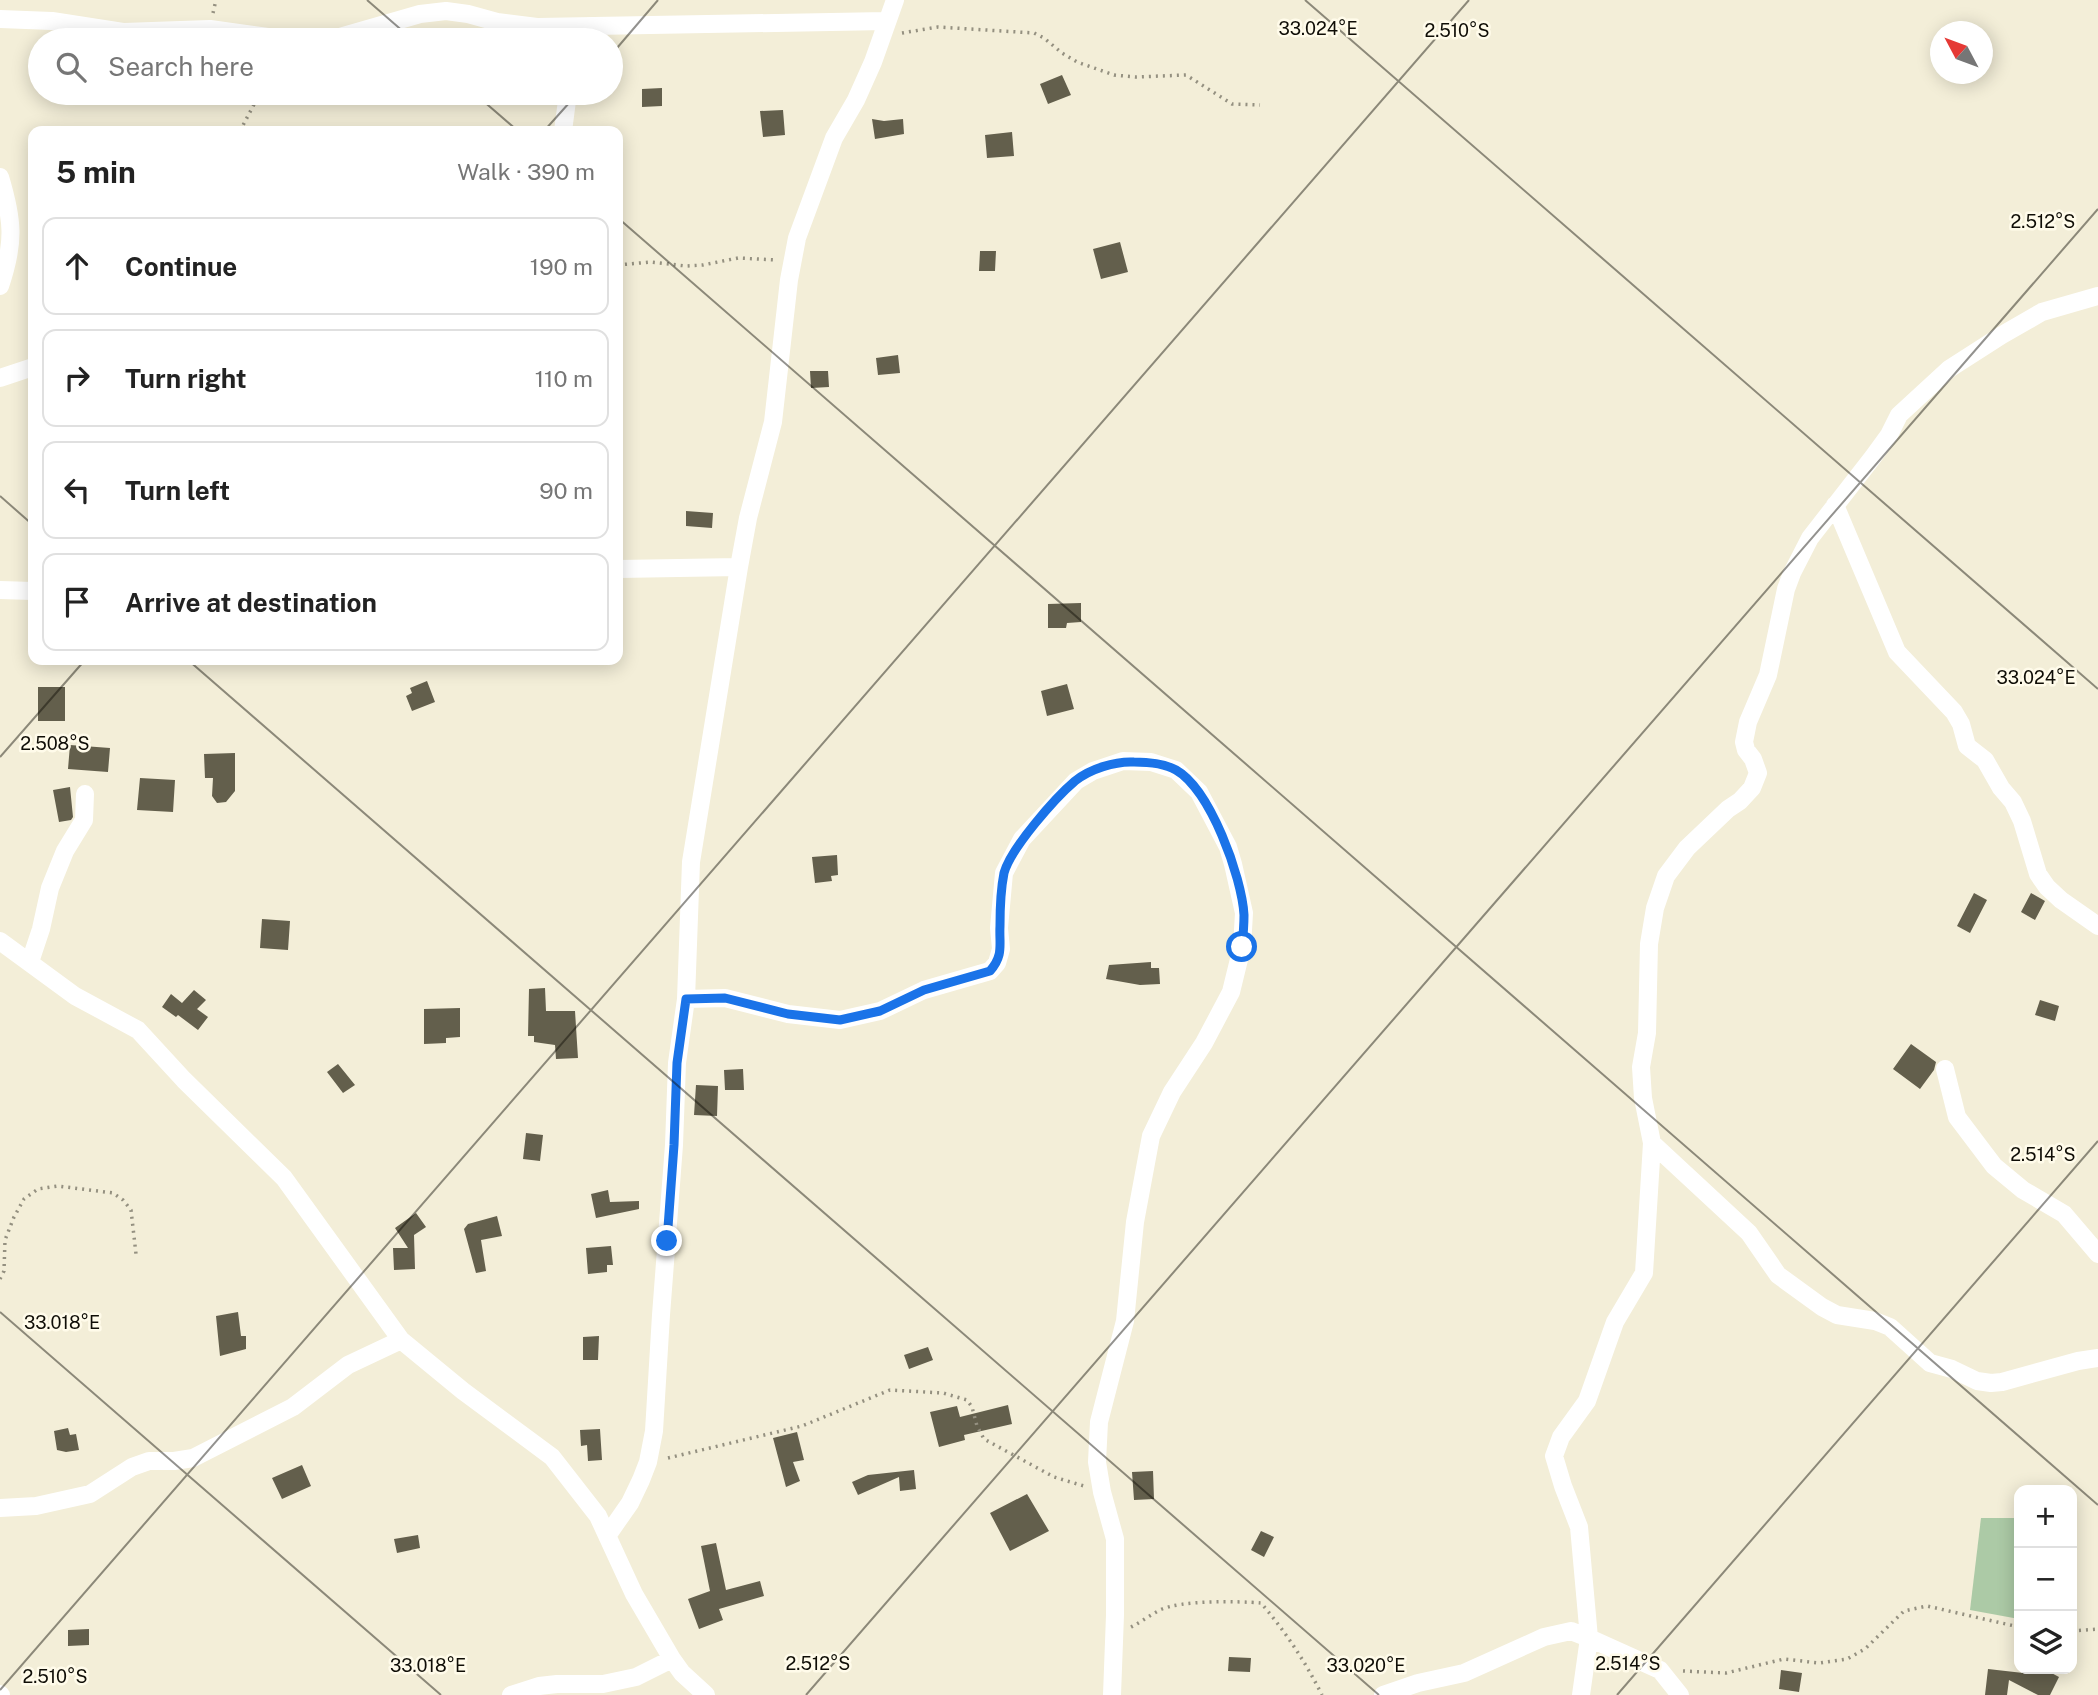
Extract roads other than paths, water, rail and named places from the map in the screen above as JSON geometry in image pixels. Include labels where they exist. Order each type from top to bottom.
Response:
[{"type":"street","points":[[607,1536],[630,1503],[648,1462],[654,1431],[674,1145],[677,1063],[686,999],[691,862],[748,518],[773,422],[789,279],[797,238],[834,138],[856,100],[873,62],[895,0]]},
{"type":"street","points":[[371,28],[408,17],[446,12],[543,28]]},
{"type":"street","points":[[0,19],[52,21],[97,28]]},
{"type":"street","points":[[623,33],[885,26]]},
{"type":"street","points":[[564,126],[566,105]]},
{"type":"street","points":[[0,177],[11,215],[12,235],[0,286]]},
{"type":"street","points":[[1581,1695],[1589,1638],[1579,1527],[1554,1456],[1561,1437],[1587,1401],[1615,1322],[1644,1273],[1652,1143],[1643,1098],[1641,1067],[1647,1033],[1649,944],[1655,908],[1667,876],[1687,848],[1752,788],[1758,773],[1744,742],[1748,722],[1768,676],[1786,589],[1810,537],[1873,457],[1899,415],[1949,369],[2042,312],[2098,296]]},
{"type":"street","points":[[0,378],[28,369]]},
{"type":"street","points":[[1835,505],[1897,652],[1954,712],[1961,724],[1967,746],[1984,760],[2013,802],[2022,821],[2038,874],[2047,887],[2098,926]]},
{"type":"street","points":[[623,569],[739,567]]},
{"type":"street","points":[[0,590],[28,591]]},
{"type":"street","points":[[686,999],[725,998],[788,1014],[840,1020],[880,1011],[924,990],[990,971],[997,963],[1001,948],[999,928],[1004,873],[1022,839],[1076,781],[1093,771],[1123,761],[1151,762],[1176,770],[1199,792],[1228,847],[1233,864],[1244,913],[1242,947],[1231,992],[1204,1043],[1172,1092],[1151,1136],[1135,1222],[1125,1321],[1099,1422],[1097,1462],[1115,1539],[1112,1695]]},
{"type":"street","points":[[30,962],[50,888],[65,851],[84,820],[85,794]]},
{"type":"street","points":[[0,942],[75,996],[138,1030],[184,1080],[284,1178],[401,1340],[463,1391],[552,1457],[598,1516],[634,1594],[672,1658],[682,1673],[706,1695]]},
{"type":"street","points":[[1945,1069],[1956,1117],[1994,1166],[2023,1190],[2064,1214],[2098,1254]]},
{"type":"street","points":[[1652,1143],[1749,1233],[1778,1275],[1837,1315],[1875,1321],[1889,1327],[1930,1363],[1952,1369],[1977,1381],[1991,1383],[2098,1358]]},
{"type":"street","points":[[0,1508],[36,1506],[90,1494],[132,1468],[149,1461],[193,1458],[293,1407],[348,1365],[401,1340]]},
{"type":"street","points":[[1383,1695],[1418,1683],[1464,1673],[1544,1637],[1571,1631],[1660,1670],[1679,1695]]},
{"type":"street","points":[[511,1695],[539,1686],[603,1684],[636,1676],[672,1658]]}]
